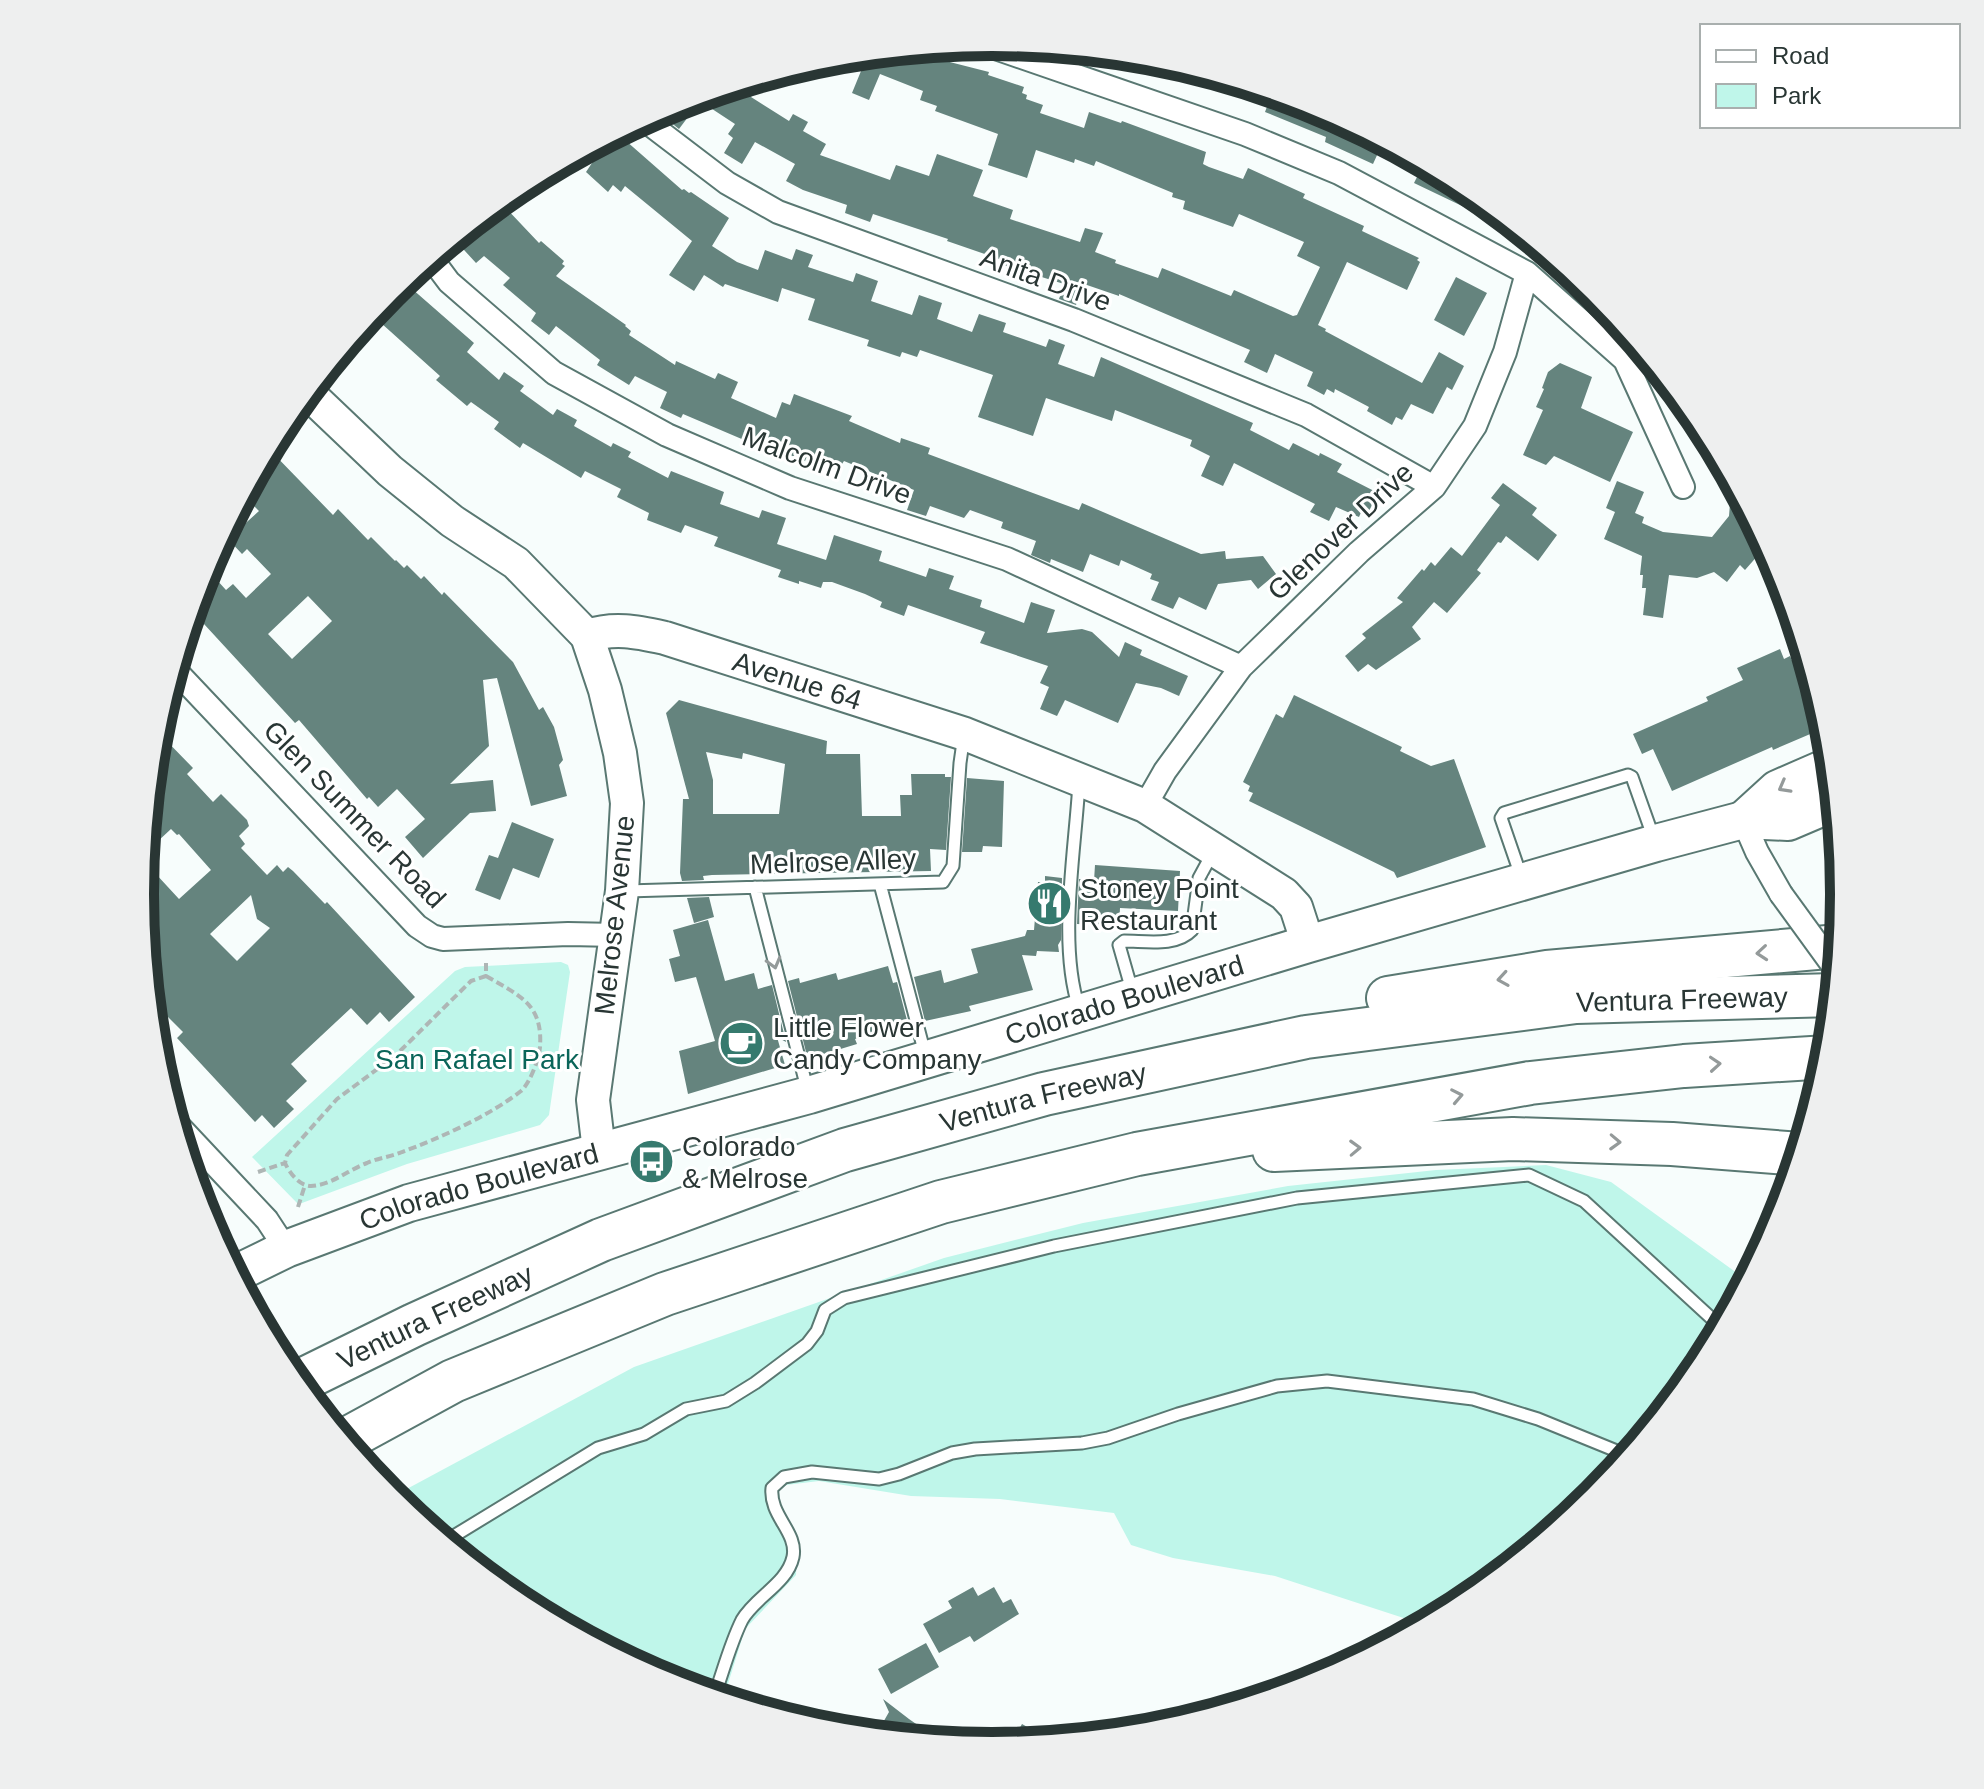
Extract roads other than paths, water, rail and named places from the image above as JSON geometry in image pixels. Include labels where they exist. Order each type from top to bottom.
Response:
[{"type":"highway","points":[[1044,1094],[1136,1053],[1349,1004],[1547,972],[1829,947]]},
{"type":"highway","name":"Ventura Freeway","points":[[307,1377],[601,1240],[845,1150],[1044,1094],[1306,1037],[1576,1002],[1824,995]]},
{"type":"highway","points":[[321,1397],[494,1312],[712,1223],[915,1155],[1034,1122],[1123,1099],[1301,1064],[1358,1030]]},
{"type":"highway","points":[[353,1436],[453,1381],[665,1294],[941,1202],[1137,1154],[1530,1083],[1684,1066],[1814,1058]]},
{"type":"highway","points":[[335,1415],[395,1384],[571,1304],[733,1244],[899,1189],[1118,1131],[1313,1093],[1353,1114]]},
{"type":"highway","points":[[1137,1154],[1513,1139],[1672,1144],[1789,1153]]},
{"type":"main road","name":"Colorado Boulevard","points":[[1743,820],[1777,789],[1821,770]]},
{"type":"main road","name":"Colorado Boulevard","points":[[243,1270],[286,1249],[409,1203],[809,1095],[1133,996],[1656,843],[1743,820],[1788,822],[1825,806]]},
{"type":"street","points":[[1022,57],[1245,134],[1339,173],[1527,273],[1625,360],[1683,487]]},
{"type":"street","name":"Anita Drive","points":[[654,127],[727,183],[778,212],[1074,320],[1306,415],[1434,487]]},
{"type":"street","name":"Malcolm Drive","points":[[437,266],[449,282],[554,373],[667,435],[790,488],[1007,559],[1241,667]]},
{"type":"street","name":"Glenover Drive","points":[[1145,806],[1165,771],[1241,667],[1359,552],[1434,487],[1475,426],[1505,352],[1527,273]]},
{"type":"street","points":[[315,401],[390,471],[452,521],[516,563],[587,636]]},
{"type":"street","name":"Avenue 64","points":[[587,636],[608,629],[665,638],[965,734],[1145,806],[1284,894],[1296,907],[1308,944]]},
{"type":"street","name":"Melrose Avenue","points":[[587,636],[605,690],[620,753],[625,791],[626,852],[622,891],[593,1100],[599,1151]]},
{"type":"street","name":"Glen Summer Road","points":[[182,677],[417,926],[432,936],[443,939],[617,935]]},
{"type":"street","points":[[1743,820],[1781,894],[1828,959]]},
{"type":"street","points":[[190,1138],[267,1220],[286,1249]]},
{"type":"lane","name":"Melrose Alley","points":[[622,891],[943,882],[953,866],[965,734]]},
{"type":"lane","points":[[1524,883],[1501,818],[1504,813],[1628,775],[1632,777],[1656,843]]},
{"type":"lane","points":[[1079,779],[1070,920],[1071,984],[1080,1013]]},
{"type":"lane","points":[[1133,996],[1119,945],[1124,941],[1173,941],[1189,934],[1199,878],[1215,850]]},
{"type":"lane","points":[[880,884],[926,1059]]},
{"type":"lane","points":[[755,887],[809,1095]]},
{"type":"lane","points":[[453,1536],[598,1448],[644,1434],[686,1409],[726,1401],[807,1344],[817,1331],[825,1310],[844,1298],[1054,1246],[1297,1198],[1529,1175],[1584,1201],[1714,1321]]},
{"type":"lane","points":[[718,1687],[743,1619],[787,1571],[793,1557],[793,1545],[771,1501],[772,1488],[784,1477],[812,1472],[879,1479],[952,1453],[1082,1443],[1129,1432],[1178,1414],[1277,1386],[1327,1381],[1473,1399],[1538,1419],[1618,1451]]},
{"type":"place","name":"Stoney Point Restaurant","points":[[1049,904]]},
{"type":"place","name":"Little Flower Candy Company","points":[[742,1043]]},
{"type":"place","name":"Colorado & Melrose","points":[[651,1162]]},
{"type":"park label","name":"San Rafael Park","points":[[477,1059]]}]
